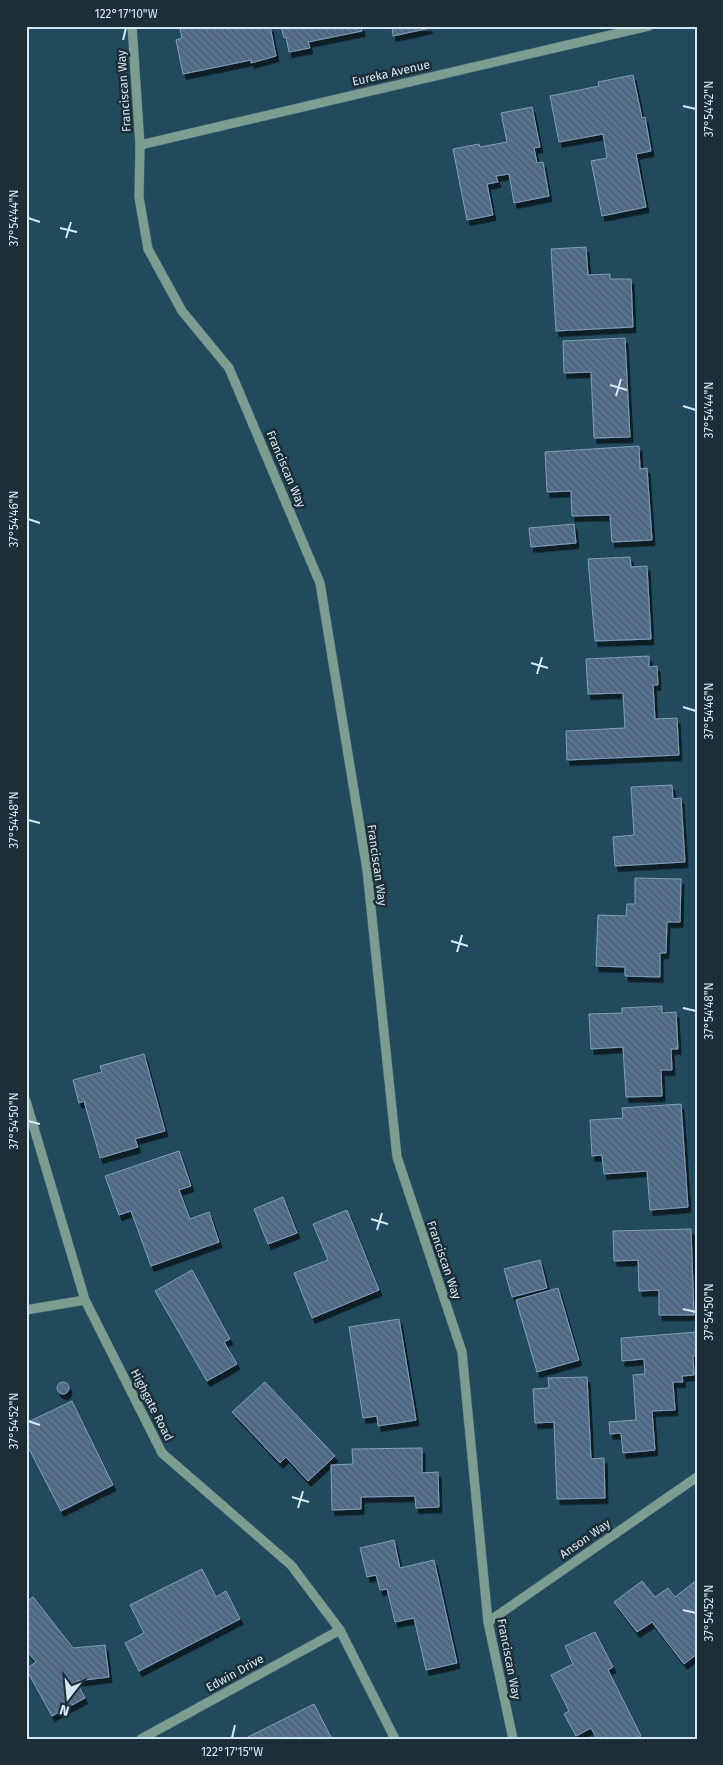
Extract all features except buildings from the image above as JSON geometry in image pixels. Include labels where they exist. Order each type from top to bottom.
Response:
[{"type":"street","name":"Franciscan Way","points":[[132,26],[140,145],[139,196],[148,249],[182,311],[229,368],[320,583],[367,870],[397,1157],[462,1352],[488,1622],[513,1739]]},
{"type":"street","name":"Eureka Avenue","points":[[140,145],[649,26]]},
{"type":"street","name":"Highgate Road","points":[[26,1101],[85,1300],[162,1453],[291,1565],[340,1630],[395,1739]]},
{"type":"street","points":[[26,1310],[85,1300]]},
{"type":"street","name":"Anson Way","points":[[488,1622],[697,1477]]},
{"type":"street","name":"Edwin Drive","points":[[141,1739],[340,1630]]}]
